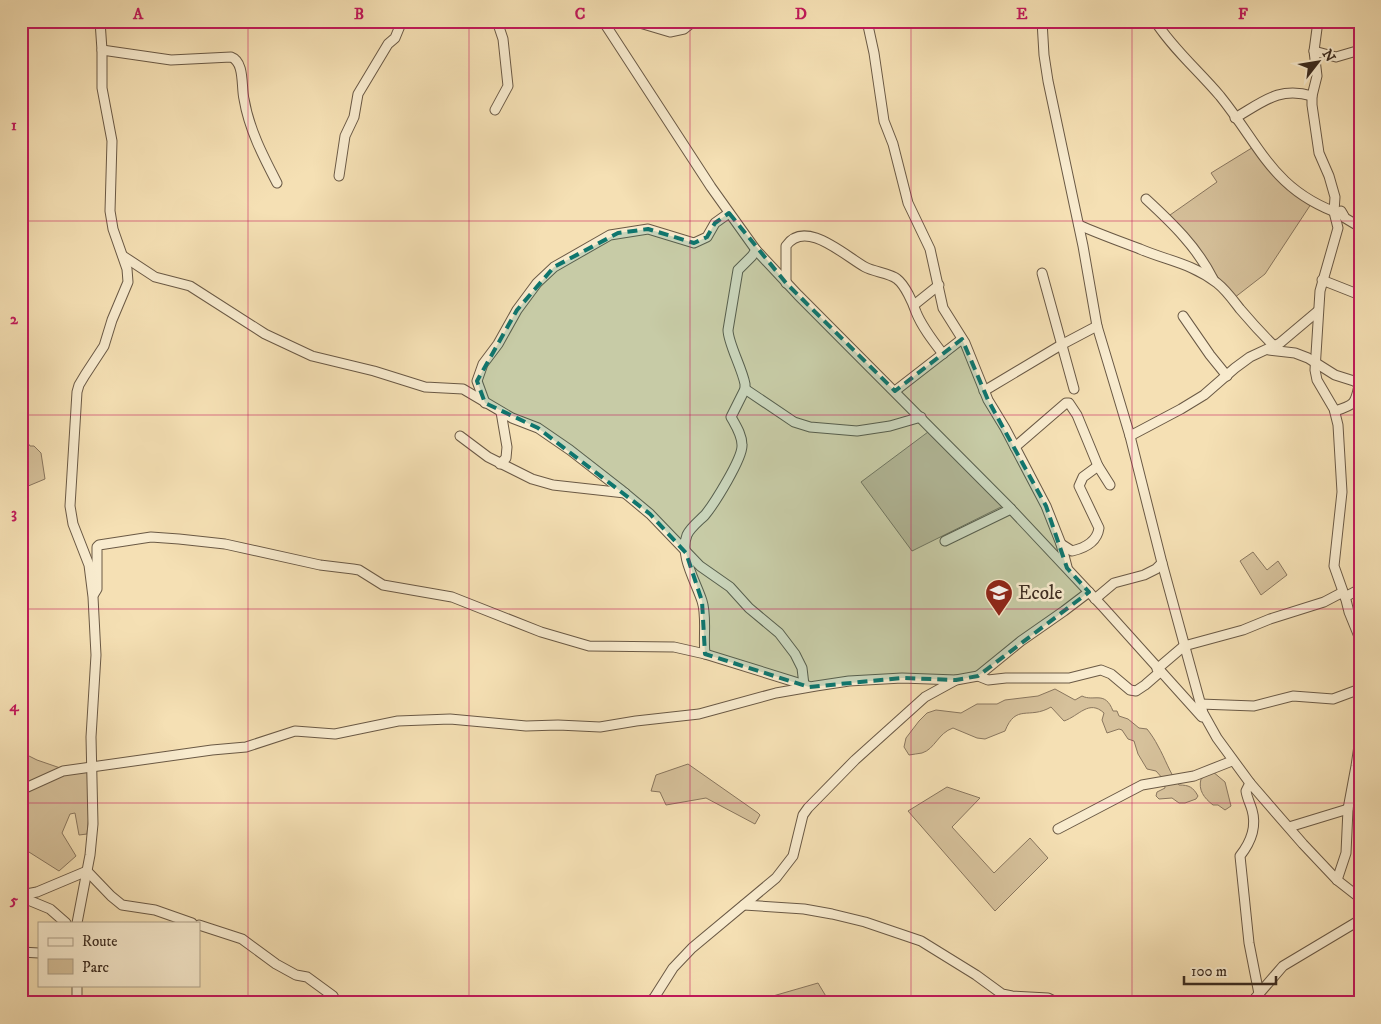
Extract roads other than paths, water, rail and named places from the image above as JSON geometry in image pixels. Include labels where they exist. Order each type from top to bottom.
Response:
[{"type":"street","points":[[77,922],[87,871],[93,824],[91,737],[96,655],[93,596],[89,565],[73,524],[70,506],[77,392],[84,375],[104,346],[112,320],[126,289],[128,274],[113,229],[110,211],[112,142],[102,88],[100,21]]},
{"type":"street","points":[[339,176],[345,136],[354,117],[358,94],[388,44],[395,38],[402,21]]},
{"type":"street","points":[[495,110],[508,86],[503,39],[497,21]]},
{"type":"street","points":[[603,21],[729,213],[756,250],[1067,568],[1207,723],[1232,761],[1289,827],[1337,880],[1360,898]]},
{"type":"street","points":[[633,21],[670,32],[684,28],[694,21]]},
{"type":"street","points":[[867,21],[874,53],[884,121],[893,144],[908,203],[930,249],[943,308],[962,339],[988,400],[1046,506],[1061,544],[1067,568]]},
{"type":"street","points":[[1042,21],[1048,81],[1079,225],[1097,326],[1130,436],[1184,646],[1207,723]]},
{"type":"street","points":[[1155,21],[1172,46],[1218,94],[1260,154],[1286,184],[1308,199],[1360,227]]},
{"type":"street","points":[[1318,21],[1314,51],[1317,76],[1312,96],[1312,105],[1318,148],[1329,176],[1339,214],[1337,232],[1322,280],[1315,362],[1317,380],[1334,411],[1338,425],[1342,492],[1334,566],[1360,639]]},
{"type":"street","points":[[102,50],[171,60],[231,57],[235,59],[240,66],[244,100],[251,126],[261,152],[277,183]]},
{"type":"street","points":[[1314,51],[1336,57],[1360,50]]},
{"type":"street","points":[[1236,118],[1278,95],[1295,92],[1312,96]]},
{"type":"street","points":[[1146,199],[1170,221],[1192,246],[1215,282]]},
{"type":"street","points":[[485,403],[477,381],[483,364],[498,344],[516,310],[537,283],[554,267],[610,235],[618,233],[648,229],[694,242],[707,237],[715,223],[729,213]]},
{"type":"street","points":[[1079,225],[1139,249],[1186,264],[1223,288],[1262,334],[1270,348],[1295,353],[1315,362],[1335,375],[1360,383],[1355,402],[1350,406],[1334,411]]},
{"type":"street","points":[[786,282],[786,246],[795,237],[807,235],[837,249],[867,268],[897,279],[914,305],[930,338],[942,354]]},
{"type":"street","points":[[705,654],[702,601],[694,577],[687,564],[687,535],[707,512],[719,494],[729,478],[742,449],[741,438],[731,417],[745,389],[744,376],[728,335],[728,330],[738,270],[756,250]]},
{"type":"street","points":[[122,256],[155,277],[190,286],[265,334],[312,356],[374,371],[425,387],[464,389],[501,412],[538,428],[570,450],[650,514],[700,566],[730,587],[749,608],[779,633],[795,654],[802,668],[807,686]]},
{"type":"street","points":[[1042,273],[1074,389]]},
{"type":"street","points":[[1322,280],[1360,295]]},
{"type":"street","points":[[914,305],[939,285]]},
{"type":"street","points":[[1130,436],[1204,395],[1250,357],[1280,344],[1318,311]]},
{"type":"street","points":[[1183,316],[1227,376]]},
{"type":"street","points":[[984,391],[1097,326]]},
{"type":"street","points":[[895,391],[962,339]]},
{"type":"street","points":[[745,389],[794,422],[810,428],[857,431],[890,426],[921,417]]},
{"type":"street","points":[[1015,447],[1068,402],[1077,415],[1098,466],[1110,485]]},
{"type":"street","points":[[500,464],[506,458],[508,448],[501,412]]},
{"type":"street","points":[[460,436],[488,457],[532,479],[553,485],[625,493]]},
{"type":"street","points":[[1061,544],[1072,551],[1083,548],[1092,542],[1098,534],[1099,528],[1079,486],[1083,477],[1098,466]]},
{"type":"street","points":[[945,541],[1011,509]]},
{"type":"street","points":[[93,596],[97,589],[98,546],[151,537],[225,544],[320,565],[359,570],[383,585],[452,597],[542,632],[589,646],[674,647],[705,654],[807,686]]},
{"type":"street","points":[[21,790],[63,771],[246,747],[295,731],[336,734],[398,721],[450,719],[526,726],[600,727],[700,714],[807,686],[902,678],[956,680],[978,676],[1021,641],[1064,612],[1114,584],[1144,575],[1156,569],[1162,563]]},
{"type":"street","points":[[978,676],[988,680],[1006,678],[1062,678],[1101,670],[1110,674],[1130,690],[1136,691],[1145,686],[1158,670],[1184,646],[1243,630],[1360,589]]},
{"type":"street","points":[[647,1003],[654,998],[673,968],[692,948],[776,878],[793,856],[803,815],[808,808],[855,760],[925,698],[956,680]]},
{"type":"street","points":[[1200,704],[1254,706],[1293,696],[1333,699],[1360,689]]},
{"type":"street","points":[[1337,880],[1346,852],[1348,809],[1358,766],[1360,739]]},
{"type":"street","points":[[1058,829],[1142,785],[1194,776],[1232,761]]},
{"type":"street","points":[[1250,783],[1246,790],[1253,812],[1254,829],[1249,845],[1240,856],[1249,943],[1259,994]]},
{"type":"street","points":[[1289,827],[1348,809]]},
{"type":"street","points":[[21,896],[36,892],[87,871]]},
{"type":"street","points":[[87,871],[122,905],[155,910],[189,922]]},
{"type":"street","points":[[21,896],[50,909],[65,922]]},
{"type":"street","points":[[744,906],[804,909],[865,922],[921,941],[976,975],[1002,994],[1048,998],[1058,1003]]},
{"type":"street","points":[[1251,1003],[1283,966],[1360,920]]},
{"type":"street","points":[[200,925],[242,938],[276,964],[296,975],[307,977],[332,996],[337,1003]]},
{"type":"street","points":[[21,952],[38,953]]},
{"type":"street","points":[[77,986],[77,1003]]},
{"type":"place","name":"Ecole","points":[[999,617]]}]
